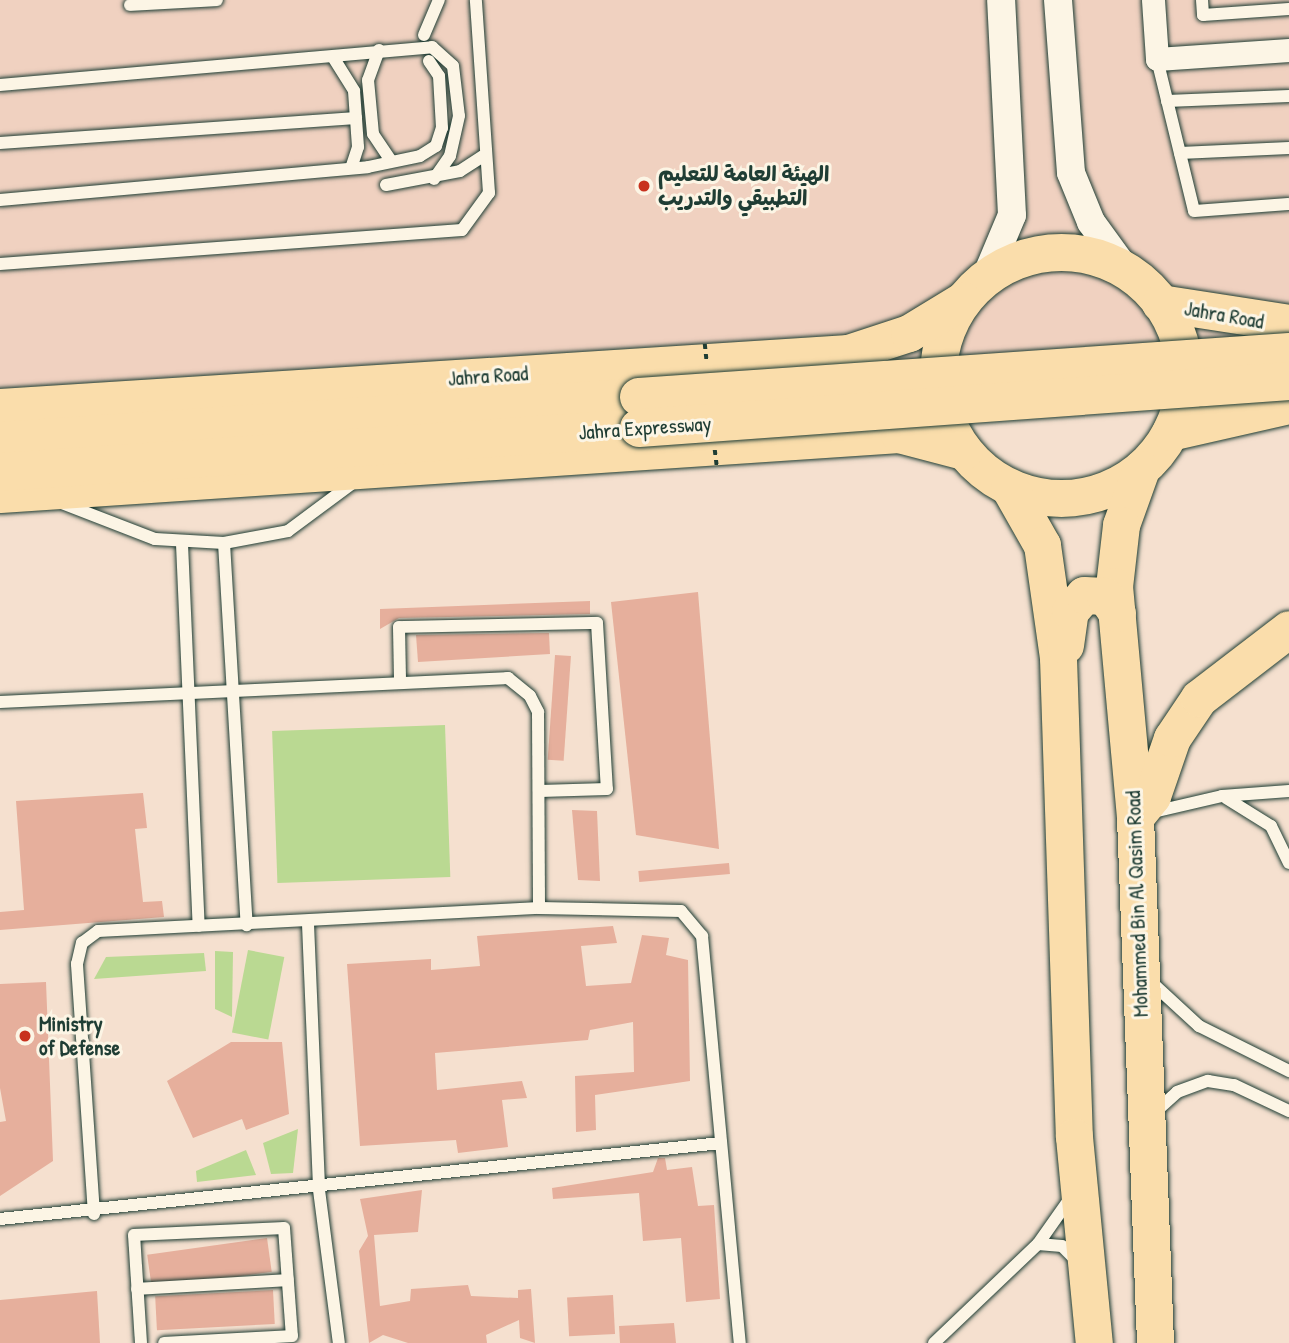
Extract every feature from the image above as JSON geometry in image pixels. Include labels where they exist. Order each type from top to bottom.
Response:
[{"type":"highway","name":"Jahra Expressway","points":[[0,441],[1289,352]]},
{"type":"highway","name":"Jahra Expressway","points":[[0,472],[1289,381]]},
{"type":"main road","points":[[964,451],[942,410],[938,364],[974,289],[1046,253],[1088,256],[1128,273],[1160,303],[1184,366],[1170,432],[1141,469],[1078,497],[1009,486]]},
{"type":"main road","name":"Jahra Road","points":[[0,407],[848,353],[909,333],[974,289]]},
{"type":"main road","name":"Jahra Road","points":[[1160,303],[1289,324]]},
{"type":"main road","points":[[1170,432],[1289,405]]},
{"type":"main road","points":[[16,493],[899,434],[964,451],[1009,486],[1042,545],[1058,658],[1076,1159],[1094,1343]]},
{"type":"main road","name":"Mohammed Bin Al Qasim Road","points":[[1141,469],[1115,560],[1117,613],[1135,817],[1138,967],[1148,1121],[1155,1343]]},
{"type":"main road","points":[[1058,658],[1077,599],[1098,593],[1117,613]]},
{"type":"main road","points":[[1135,817],[1152,796],[1172,738],[1199,698],[1289,629]]},
{"type":"street","points":[[974,289],[1007,240],[1012,215],[1001,0]]},
{"type":"street","points":[[1058,0],[1071,173],[1091,222],[1128,273]]},
{"type":"street","points":[[1153,0],[1157,60],[1289,50]]},
{"type":"lane","points":[[130,5],[217,0]]},
{"type":"lane","points":[[424,35],[439,0]]},
{"type":"lane","points":[[0,264],[463,230],[489,193],[476,0]]},
{"type":"lane","points":[[1202,0],[1203,15],[1289,9]]},
{"type":"lane","points":[[0,85],[432,47],[453,66],[458,129],[435,179]]},
{"type":"lane","points":[[379,50],[368,80],[373,134],[391,162]]},
{"type":"lane","points":[[333,57],[351,81],[356,118],[351,168]]},
{"type":"lane","points":[[1157,60],[1194,211],[1289,204]]},
{"type":"lane","points":[[0,200],[351,168],[421,156],[439,141],[439,76],[429,61]]},
{"type":"lane","points":[[1167,101],[1289,96]]},
{"type":"lane","points":[[0,143],[356,118]]},
{"type":"lane","points":[[1180,153],[1289,148]]},
{"type":"lane","points":[[386,185],[435,179],[486,154]]},
{"type":"lane","points":[[16,493],[183,544],[224,542],[288,531],[370,469]]},
{"type":"lane","points":[[224,542],[235,686],[247,925]]},
{"type":"lane","points":[[183,544],[186,690],[199,926]]},
{"type":"lane","points":[[400,679],[400,628],[597,623],[607,789],[540,791]]},
{"type":"lane","points":[[0,702],[235,686],[400,679],[508,678],[530,696],[538,712],[539,908]]},
{"type":"lane","points":[[1135,817],[1222,796],[1289,791]]},
{"type":"lane","points":[[1222,796],[1271,826],[1289,863]]},
{"type":"lane","points":[[94,1213],[77,964],[82,943],[98,931],[307,924],[539,908],[681,911],[702,936],[740,1343]]},
{"type":"lane","points":[[307,924],[318,1191],[339,1343]]},
{"type":"lane","points":[[1138,967],[1199,1026],[1289,1071]]},
{"type":"lane","points":[[1148,1121],[1177,1092],[1208,1081],[1234,1085],[1289,1111]]},
{"type":"lane","points":[[0,1219],[94,1213],[318,1191],[721,1143]]},
{"type":"lane","points":[[934,1343],[1038,1244],[1071,1199],[1076,1159]]},
{"type":"lane","points":[[141,1343],[134,1236],[284,1228],[292,1336],[164,1343]]},
{"type":"lane","points":[[1038,1244],[1074,1254],[1091,1303]]},
{"type":"lane","points":[[137,1289],[288,1280]]},
{"type":"shaded area","name":"الهيئة العامة للتعليم التطبيقي والتدريب","points":[[0,0],[1289,0],[1289,372],[0,456]]},
{"type":"green space","points":[[445,725],[450,877],[277,883],[272,731]]},
{"type":"green space","points":[[248,950],[284,957],[268,1040],[232,1032]]},
{"type":"green space","points":[[215,951],[233,952],[232,1017],[215,1009]]},
{"type":"green space","points":[[204,953],[206,971],[94,979],[106,957]]},
{"type":"green space","points":[[298,1129],[293,1173],[271,1174],[263,1143]]},
{"type":"green space","points":[[246,1150],[256,1175],[197,1182],[196,1171]]},
{"type":"building","points":[[698,592],[719,849],[636,835],[611,602]]},
{"type":"building","points":[[590,601],[590,614],[399,618],[380,629],[380,609]]},
{"type":"building","points":[[549,633],[550,654],[418,662],[416,635]]},
{"type":"building","points":[[555,655],[571,656],[564,761],[548,760]]},
{"type":"building","points":[[143,793],[147,828],[135,829],[143,902],[162,901],[164,917],[0,930],[0,912],[24,910],[16,801]]},
{"type":"building","points":[[572,810],[597,811],[600,881],[578,880]]},
{"type":"building","points":[[729,863],[730,874],[639,882],[638,871]]},
{"type":"building","points":[[613,926],[617,943],[581,946],[586,986],[631,983],[642,935],[669,938],[666,955],[688,960],[690,1081],[595,1095],[596,1130],[576,1132],[575,1076],[634,1072],[633,1022],[590,1030],[588,1040],[435,1053],[437,1090],[522,1081],[527,1098],[502,1100],[508,1147],[458,1153],[456,1140],[360,1146],[347,964],[431,959],[431,970],[480,966],[477,936]]},
{"type":"building","points":[[46,982],[53,1161],[0,1196],[0,1122],[6,1121],[0,1088],[0,984]]},
{"type":"building","points":[[231,1042],[282,1042],[289,1114],[246,1130],[242,1119],[193,1138],[167,1081]]},
{"type":"building","points":[[658,1158],[665,1158],[667,1170],[692,1167],[698,1206],[714,1205],[720,1299],[686,1302],[681,1238],[643,1241],[639,1193],[553,1199],[552,1188],[653,1172]]},
{"type":"building","points":[[422,1190],[418,1232],[374,1235],[380,1306],[410,1301],[411,1289],[468,1285],[471,1296],[518,1298],[518,1290],[531,1289],[535,1343],[520,1338],[519,1320],[486,1335],[487,1343],[408,1343],[383,1335],[369,1343],[359,1251],[368,1236],[360,1199]]},
{"type":"building","points":[[267,1238],[272,1272],[152,1289],[147,1255]]},
{"type":"building","points":[[273,1290],[275,1324],[157,1330],[155,1296]]},
{"type":"building","points":[[97,1291],[100,1343],[0,1343],[0,1300]]},
{"type":"building","points":[[613,1295],[615,1334],[569,1336],[567,1297]]},
{"type":"building","points":[[674,1323],[676,1343],[620,1343],[619,1326]]},
{"type":"place","name":"الهيئة العامة للتعليم التطبيقي والتدريب","points":[[644,186]]},
{"type":"place","name":"Ministry of Defense","points":[[25,1036]]}]
